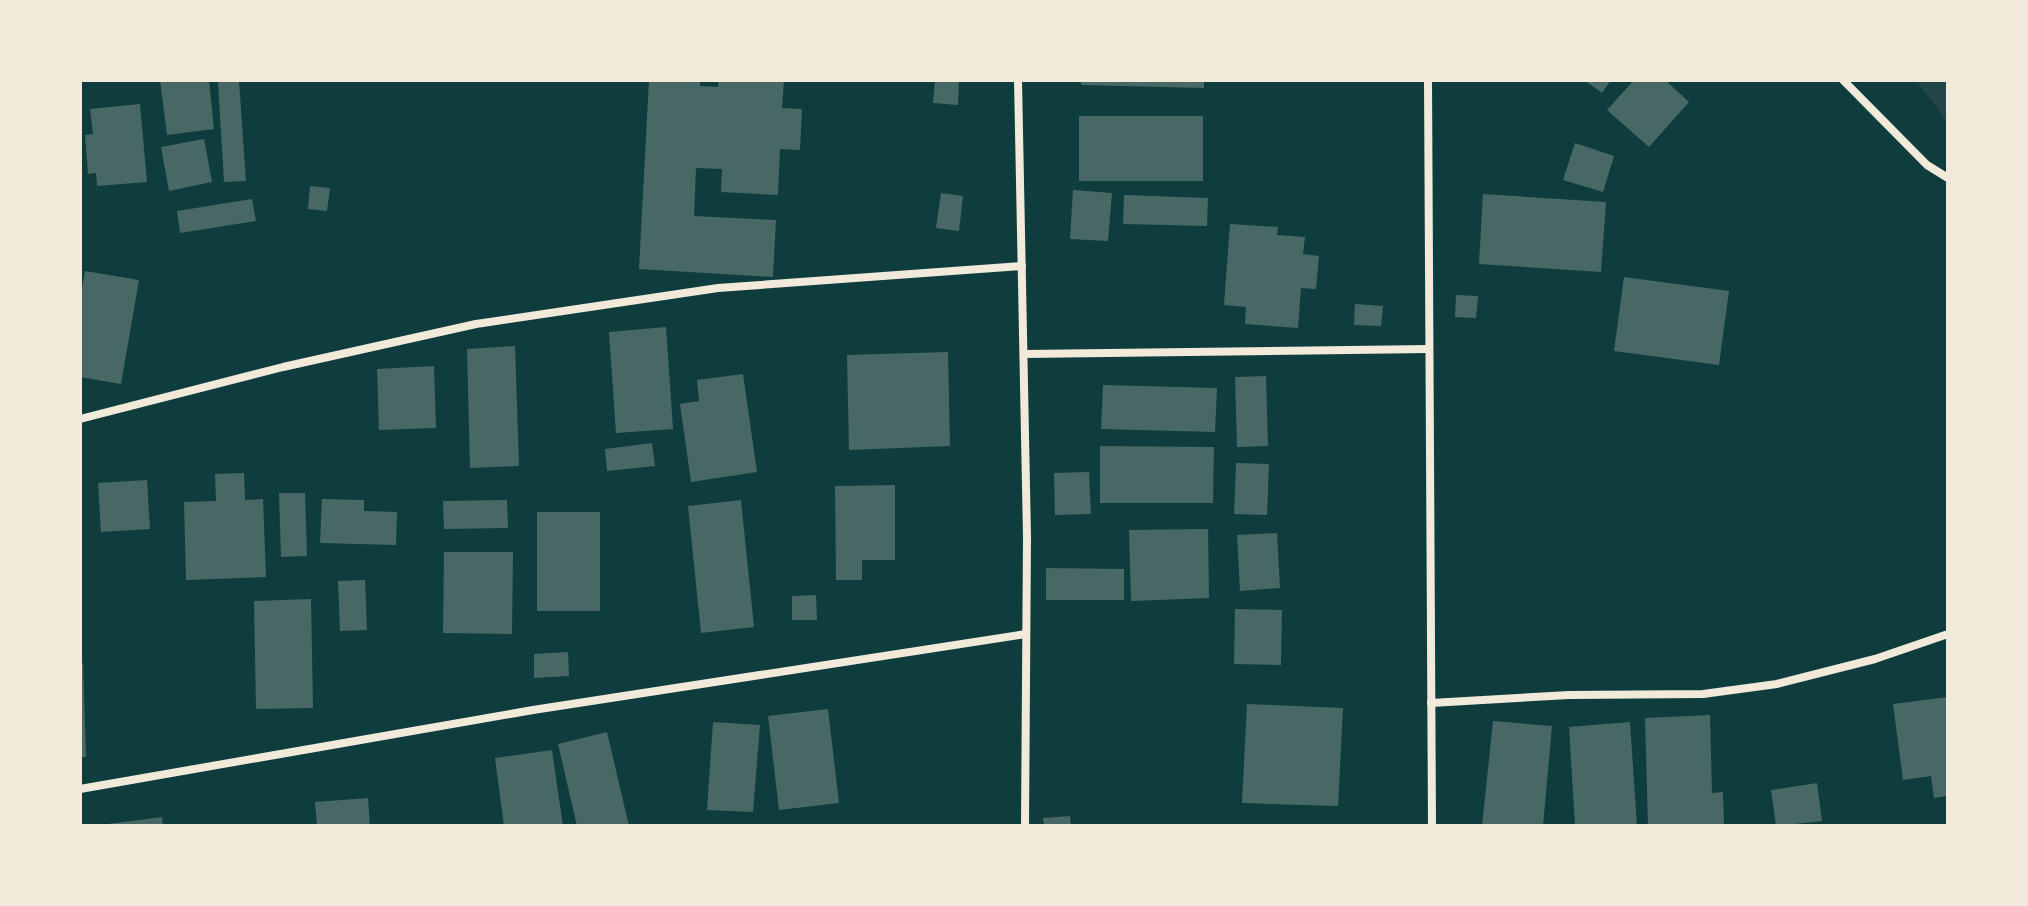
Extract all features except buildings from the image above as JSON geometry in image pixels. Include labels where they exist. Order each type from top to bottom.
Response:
[{"type":"street","points":[[1018,80],[1024,354],[1025,826]]},
{"type":"street","points":[[1428,80],[1432,826]]},
{"type":"street","points":[[1843,80],[1927,165],[1948,178]]},
{"type":"street","points":[[80,419],[283,367],[476,324],[718,288],[1022,266]]},
{"type":"street","points":[[1024,354],[1429,349]]},
{"type":"street","points":[[80,789],[533,710],[1026,634]]},
{"type":"street","points":[[1431,703],[1569,695],[1703,694],[1777,684],[1875,659],[1948,634]]},
{"type":"shaded area","points":[[1916,80],[1948,80],[1948,123]]}]
